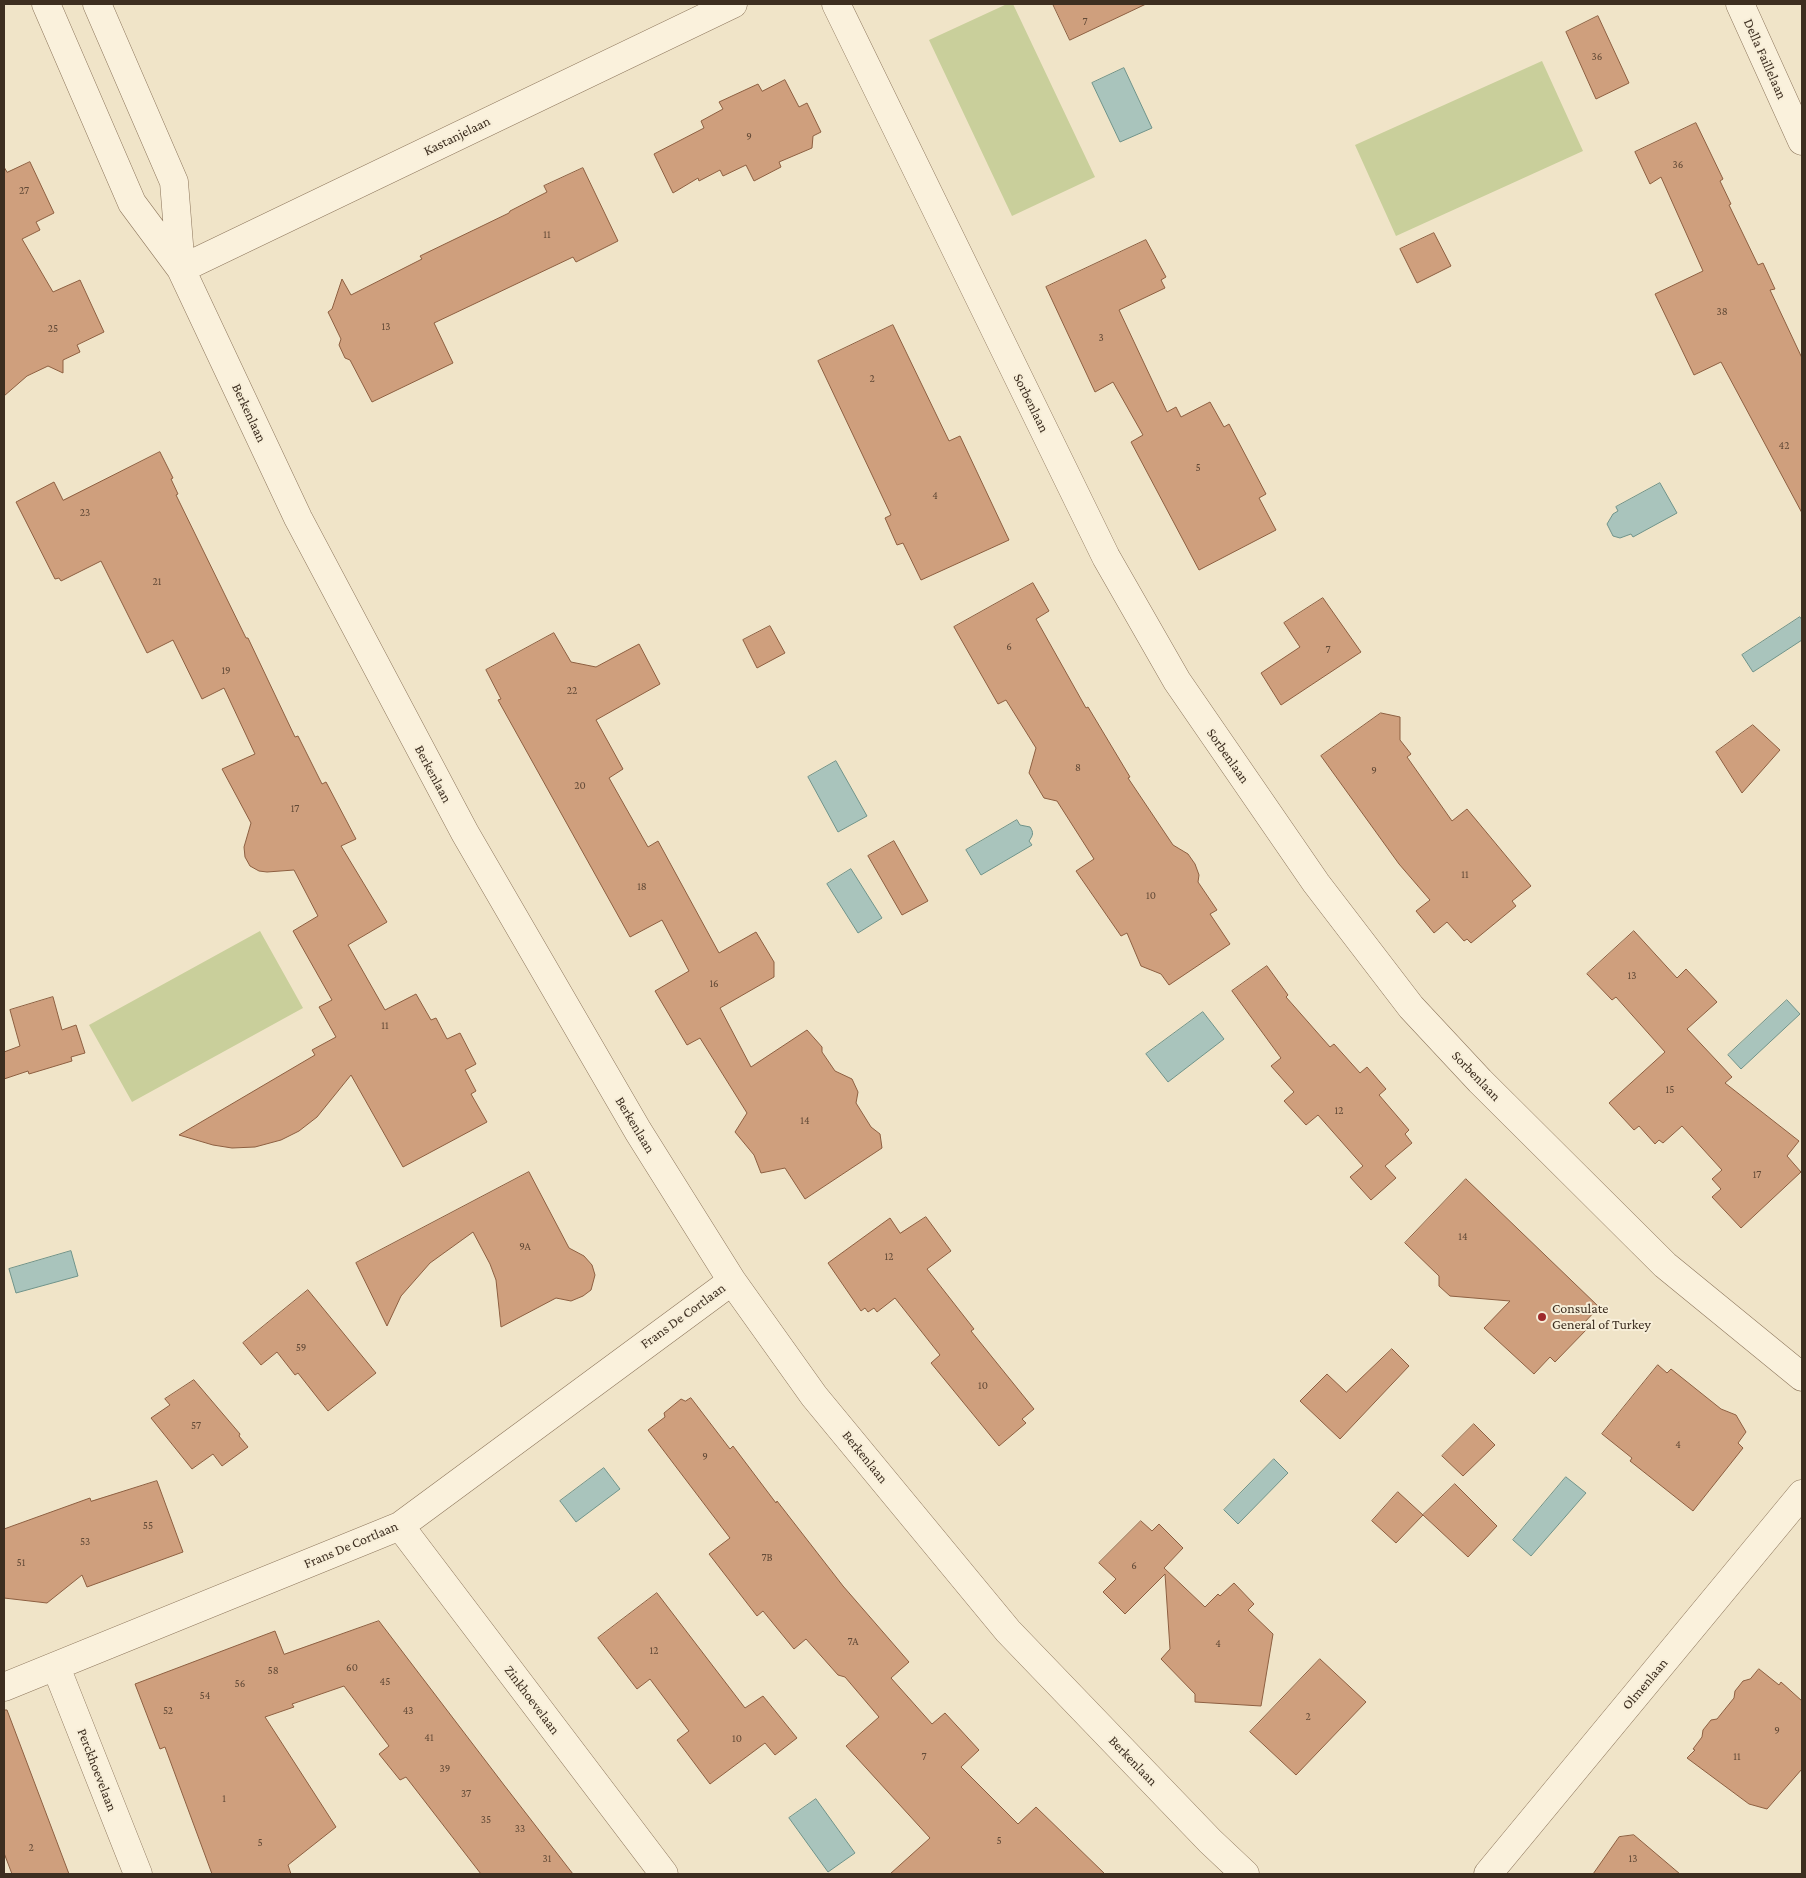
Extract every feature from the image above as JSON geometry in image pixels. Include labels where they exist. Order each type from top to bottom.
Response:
[{"type":"street","name":"Berkenlaan","points":[[46,4],[132,203],[181,269],[298,518],[465,833],[638,1131],[732,1281],[814,1396],[1008,1631],[1210,1841],[1245,1874]]},
{"type":"street","name":"Berkenlaan","points":[[97,4],[174,182],[181,269]]},
{"type":"street","name":"Kastanjelaan","points":[[181,269],[733,4]]},
{"type":"street","name":"Sorbenlaan","points":[[836,4],[1106,557],[1177,681],[1316,883],[1411,1007],[1480,1081],[1665,1265],[1802,1377]]},
{"type":"street","name":"Della Faillelaan","points":[[1740,4],[1802,141]]},
{"type":"street","name":"Frans De Cortlaan","points":[[4,1687],[400,1526],[732,1281]]},
{"type":"street","name":"Olmenlaan","points":[[1488,1874],[1802,1494]]},
{"type":"street","name":"Zinkhoevelaan","points":[[400,1526],[664,1874]]},
{"type":"street","name":"Perckhoevelaan","points":[[56,1667],[138,1874]]},
{"type":"green space","points":[[1007,4],[1013,4],[1095,177],[1012,216],[929,40]]},
{"type":"green space","points":[[1542,61],[1583,151],[1396,236],[1355,145]]},
{"type":"green space","points":[[260,931],[303,1008],[132,1102],[89,1025]]},
{"type":"water","points":[[1124,68],[1152,128],[1120,142],[1092,83]]},
{"type":"water","points":[[1660,483],[1677,513],[1633,537],[1631,534],[1620,538],[1613,536],[1607,524],[1613,514],[1618,511],[1616,507]]},
{"type":"water","points":[[1800,617],[1802,620],[1802,640],[1753,672],[1742,655]]},
{"type":"water","points":[[836,761],[867,816],[838,832],[808,777]]},
{"type":"water","points":[[1017,820],[1020,825],[1030,827],[1032,834],[1029,841],[1032,845],[981,875],[966,850]]},
{"type":"water","points":[[851,869],[882,918],[858,933],[827,884]]},
{"type":"water","points":[[1787,1000],[1800,1014],[1741,1069],[1728,1055]]},
{"type":"water","points":[[1203,1012],[1224,1039],[1168,1082],[1146,1054]]},
{"type":"water","points":[[71,1251],[78,1276],[16,1293],[9,1269]]},
{"type":"water","points":[[1274,1459],[1288,1473],[1238,1524],[1224,1510]]},
{"type":"water","points":[[604,1468],[620,1489],[576,1522],[560,1501]]},
{"type":"water","points":[[1566,1477],[1586,1493],[1531,1556],[1513,1540]]},
{"type":"water","points":[[816,1799],[855,1853],[828,1872],[789,1818]]},
{"type":"building","points":[[1053,4],[1146,4],[1070,40]]},
{"type":"building","points":[[1598,16],[1629,83],[1596,99],[1566,32]]},
{"type":"building","points":[[785,80],[799,107],[807,103],[821,132],[813,136],[812,148],[779,162],[781,167],[754,181],[746,165],[723,176],[720,170],[699,181],[698,178],[673,193],[654,154],[704,128],[701,121],[723,109],[719,102],[758,84],[762,91]]},
{"type":"building","points":[[1696,123],[1723,179],[1720,181],[1731,204],[1729,205],[1758,265],[1763,263],[1775,289],[1770,290],[1802,358],[1802,513],[1721,362],[1694,375],[1655,294],[1703,271],[1661,177],[1650,184],[1635,152]]},
{"type":"building","points":[[30,162],[54,213],[36,222],[40,230],[22,239],[53,292],[80,280],[104,332],[77,345],[80,352],[63,360],[63,373],[48,366],[27,376],[4,396],[4,167],[7,172]]},
{"type":"building","points":[[583,168],[618,241],[576,262],[573,257],[434,323],[453,363],[372,402],[350,360],[345,358],[339,345],[341,339],[328,312],[332,309],[342,279],[351,295],[422,259],[420,256],[509,213],[547,192],[544,186]]},
{"type":"building","points":[[1434,233],[1451,266],[1417,283],[1400,249]]},
{"type":"building","points":[[1146,240],[1166,277],[1161,280],[1165,288],[1119,310],[1167,412],[1176,407],[1181,417],[1210,402],[1224,427],[1229,424],[1266,494],[1259,498],[1276,530],[1199,570],[1131,442],[1143,435],[1113,382],[1095,392],[1046,287]]},
{"type":"building","points":[[893,325],[949,441],[960,436],[1009,540],[921,580],[903,543],[897,545],[885,518],[891,515],[818,361]]},
{"type":"building","points":[[160,452],[173,478],[171,479],[178,494],[176,495],[246,638],[248,638],[295,737],[298,736],[322,784],[326,782],[356,839],[341,846],[387,922],[348,945],[385,1010],[416,994],[431,1020],[436,1018],[447,1039],[460,1033],[476,1064],[465,1070],[476,1091],[471,1094],[487,1122],[403,1167],[351,1075],[317,1117],[299,1131],[281,1140],[255,1147],[232,1148],[213,1145],[179,1135],[315,1055],[312,1050],[336,1037],[319,1007],[332,1000],[293,931],[318,916],[294,870],[259,871],[250,866],[245,857],[244,847],[251,823],[222,769],[255,754],[224,688],[202,699],[173,640],[147,653],[101,561],[61,581],[59,578],[55,579],[16,502],[54,482],[63,500]]},
{"type":"building","points":[[1033,583],[1049,611],[1036,619],[1086,708],[1088,707],[1130,777],[1128,778],[1173,845],[1188,854],[1195,864],[1199,875],[1198,882],[1217,910],[1210,914],[1230,944],[1169,985],[1161,974],[1141,966],[1127,933],[1121,936],[1076,871],[1094,859],[1057,801],[1044,798],[1029,773],[1036,748],[1006,700],[998,704],[954,627]]},
{"type":"building","points":[[1323,598],[1361,652],[1281,705],[1261,673],[1300,647],[1284,623]]},
{"type":"building","points":[[770,626],[785,653],[757,668],[743,640]]},
{"type":"building","points":[[554,633],[571,662],[596,667],[639,644],[660,684],[596,720],[623,769],[609,778],[648,847],[658,841],[719,953],[756,932],[774,962],[774,977],[720,1008],[751,1067],[807,1030],[822,1047],[822,1052],[835,1071],[852,1079],[858,1092],[856,1103],[871,1127],[880,1134],[882,1148],[805,1199],[785,1168],[761,1173],[754,1155],[735,1132],[747,1113],[700,1038],[687,1045],[655,991],[689,971],[662,920],[630,937],[498,700],[501,699],[486,670]]},
{"type":"building","points":[[1381,713],[1400,717],[1400,740],[1411,754],[1407,757],[1452,821],[1467,809],[1531,886],[1512,901],[1516,906],[1471,943],[1467,939],[1464,941],[1447,922],[1434,933],[1416,911],[1430,900],[1399,864],[1321,756]]},
{"type":"building","points":[[1753,725],[1780,750],[1742,793],[1716,752]]},
{"type":"building","points":[[894,841],[928,901],[902,915],[868,856]]},
{"type":"building","points":[[1634,931],[1677,978],[1686,969],[1717,1002],[1687,1029],[1732,1077],[1725,1083],[1799,1141],[1787,1156],[1801,1172],[1741,1228],[1712,1197],[1721,1189],[1712,1179],[1722,1170],[1682,1126],[1663,1143],[1659,1140],[1655,1144],[1639,1126],[1634,1130],[1609,1103],[1665,1052],[1616,997],[1612,1000],[1587,974]]},
{"type":"building","points":[[1267,966],[1288,995],[1286,997],[1330,1047],[1334,1044],[1360,1073],[1367,1067],[1386,1089],[1379,1095],[1409,1130],[1405,1134],[1412,1143],[1385,1166],[1396,1178],[1371,1200],[1350,1177],[1363,1166],[1318,1115],[1306,1125],[1284,1101],[1294,1092],[1271,1066],[1281,1058],[1232,991]]},
{"type":"building","points":[[53,997],[62,1030],[76,1025],[85,1053],[71,1057],[72,1061],[29,1074],[28,1071],[4,1079],[4,1052],[20,1046],[10,1010]]},
{"type":"building","points":[[529,1172],[569,1248],[584,1256],[592,1265],[595,1275],[591,1290],[571,1301],[556,1298],[501,1327],[496,1280],[490,1264],[473,1232],[430,1263],[401,1296],[387,1326],[356,1263]]},
{"type":"building","points":[[1466,1179],[1599,1307],[1582,1325],[1587,1329],[1555,1362],[1550,1357],[1534,1374],[1484,1328],[1510,1301],[1450,1296],[1439,1286],[1439,1276],[1405,1243]]},
{"type":"building","points":[[926,1217],[951,1251],[927,1269],[974,1329],[971,1331],[1034,1409],[1022,1419],[1026,1423],[999,1446],[931,1363],[940,1355],[895,1298],[877,1312],[874,1308],[868,1312],[865,1308],[861,1311],[828,1263],[890,1218],[900,1233]]},
{"type":"building","points":[[308,1290],[376,1373],[328,1411],[298,1373],[295,1375],[277,1352],[261,1365],[243,1343]]},
{"type":"building","points":[[1392,1349],[1409,1366],[1340,1439],[1300,1401],[1327,1374],[1346,1392]]},
{"type":"building","points":[[1658,1365],[1667,1373],[1671,1369],[1721,1409],[1736,1415],[1746,1432],[1738,1443],[1743,1448],[1693,1511],[1630,1461],[1632,1458],[1602,1434]]},
{"type":"building","points":[[194,1380],[240,1434],[239,1436],[248,1447],[222,1466],[213,1454],[192,1469],[151,1418],[170,1405],[165,1399]]},
{"type":"building","points":[[691,1398],[730,1449],[733,1446],[843,1586],[909,1662],[891,1678],[932,1724],[945,1713],[979,1750],[961,1767],[1018,1824],[1036,1807],[1105,1874],[890,1874],[930,1838],[846,1746],[879,1717],[845,1677],[838,1675],[806,1639],[794,1649],[763,1611],[757,1616],[709,1554],[730,1538],[648,1430],[665,1417],[664,1413],[681,1399],[685,1401]]},
{"type":"building","points":[[1474,1424],[1495,1445],[1463,1476],[1442,1456]]},
{"type":"building","points":[[157,1481],[183,1552],[87,1587],[82,1575],[47,1603],[4,1598],[4,1529],[90,1498],[91,1501]]},
{"type":"building","points":[[1455,1484],[1497,1526],[1468,1557],[1423,1515]]},
{"type":"building","points":[[1398,1492],[1423,1515],[1396,1543],[1372,1521]]},
{"type":"building","points":[[1141,1521],[1152,1531],[1159,1524],[1183,1548],[1164,1568],[1205,1607],[1218,1594],[1220,1596],[1234,1583],[1254,1604],[1248,1610],[1273,1634],[1261,1706],[1195,1702],[1195,1694],[1161,1659],[1170,1649],[1165,1574],[1125,1614],[1103,1592],[1116,1579],[1099,1563]]},
{"type":"building","points":[[657,1593],[745,1708],[763,1696],[797,1738],[775,1755],[765,1743],[710,1784],[677,1740],[689,1731],[650,1679],[637,1689],[598,1638]]},
{"type":"building","points":[[379,1621],[573,1874],[481,1874],[406,1777],[400,1780],[379,1754],[389,1746],[344,1686],[292,1704],[294,1707],[265,1717],[336,1827],[288,1865],[291,1874],[212,1874],[165,1747],[160,1749],[135,1684],[275,1631],[284,1654]]},
{"type":"building","points":[[1320,1659],[1366,1702],[1296,1775],[1250,1732]]},
{"type":"building","points":[[1759,1669],[1779,1685],[1781,1682],[1802,1701],[1802,1769],[1767,1809],[1749,1804],[1687,1758],[1695,1750],[1693,1749],[1702,1737],[1703,1730],[1711,1720],[1717,1719],[1734,1698],[1735,1691],[1743,1681],[1750,1679]]},
{"type":"building","points":[[4,1710],[7,1710],[69,1874],[12,1874],[4,1853]]},
{"type":"building","points":[[1634,1835],[1680,1874],[1593,1874],[1619,1837]]},
{"type":"place","name":"Consulate General of Turkey","points":[[1542,1317]]}]
